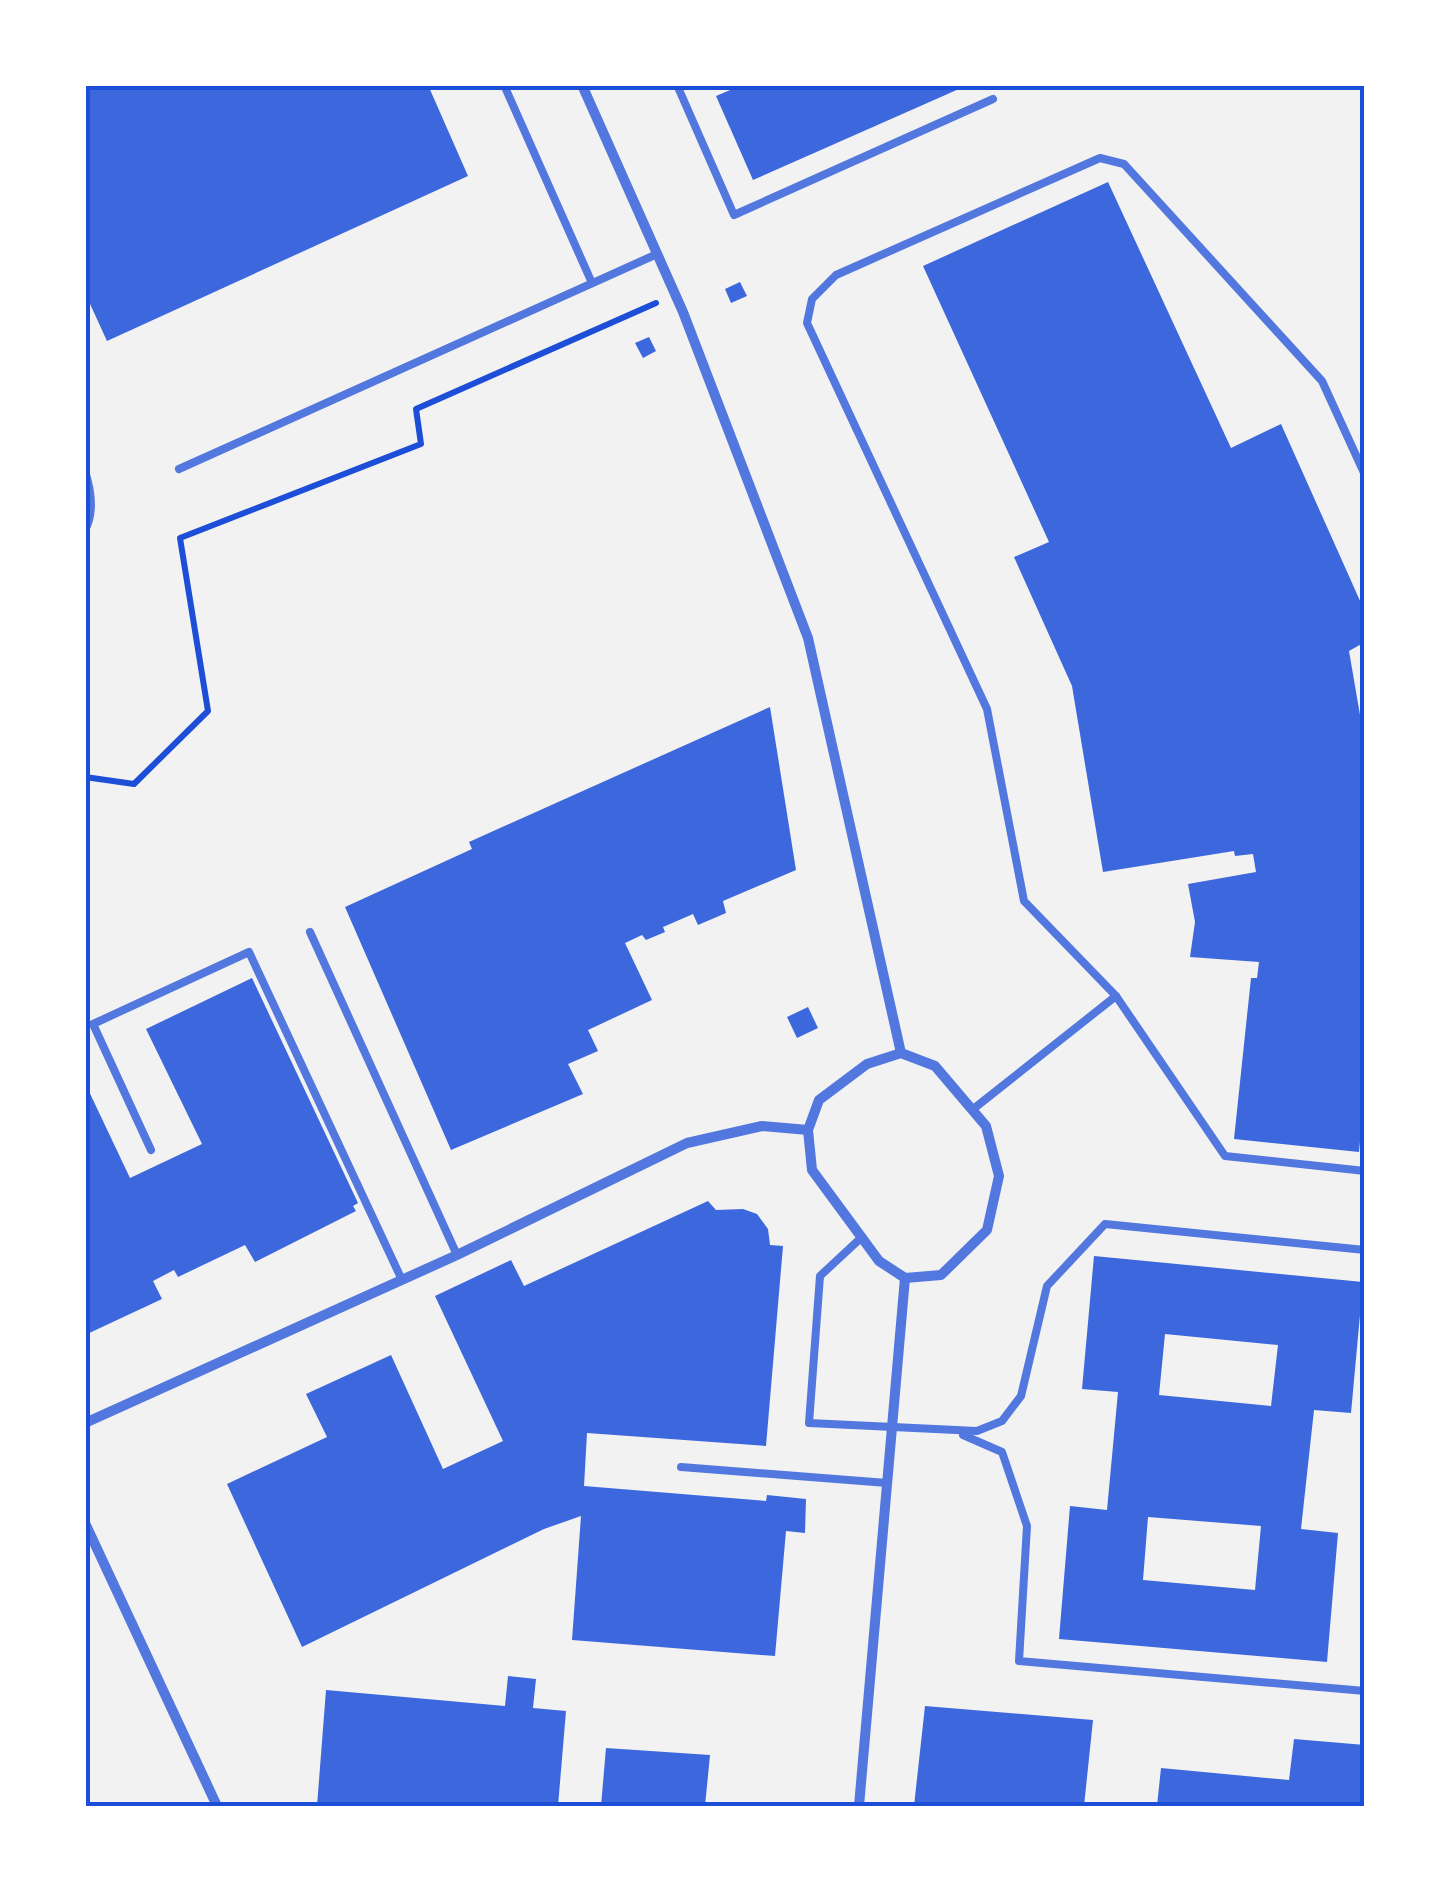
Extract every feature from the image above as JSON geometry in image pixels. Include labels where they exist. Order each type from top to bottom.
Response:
[{"type":"street","points":[[582,85],[675,294],[808,638],[902,1053]]},
{"type":"street","points":[[902,1053],[935,1066],[972,1110],[986,1126],[999,1176],[987,1230],[941,1275],[905,1278],[880,1261],[812,1170],[808,1130],[818,1100],[867,1064],[902,1053]]},
{"type":"street","points":[[85,1423],[457,1255],[687,1143],[762,1126],[808,1130]]},
{"type":"street","points":[[858,1806],[905,1278]]},
{"type":"street","points":[[85,1523],[217,1806]]},
{"type":"lane","points":[[504,85],[592,283]]},
{"type":"lane","points":[[677,85],[734,215],[993,99]]},
{"type":"lane","points":[[1365,475],[1322,381],[1124,164],[1100,158],[836,275],[812,299],[807,323],[987,708],[1024,902],[1116,996],[1226,1156],[1365,1172]]},
{"type":"lane","points":[[178,469],[657,254]]},
{"type":"lane","points":[[85,471],[92,492],[85,530]]},
{"type":"lane","points":[[310,932],[457,1255]]},
{"type":"lane","points":[[151,1150],[93,1024],[249,952],[402,1280]]},
{"type":"lane","points":[[972,1110],[1116,996]]},
{"type":"lane","points":[[862,1237],[820,1276],[809,1424],[977,1431],[1002,1421],[1022,1396],[1048,1286],[1106,1224],[1365,1250]]},
{"type":"lane","points":[[949,1431],[1002,1452],[1027,1526],[1019,1661],[1365,1691]]},
{"type":"lane","points":[[681,1467],[887,1483]]},
{"type":"path","points":[[85,777],[134,784],[208,711],[180,538],[421,444],[416,409],[675,294]]},
{"type":"building","points":[[85,85],[428,85],[468,176],[107,341],[85,293]]},
{"type":"building","points":[[742,85],[968,85],[753,180],[716,96]]},
{"type":"building","points":[[1108,182],[1231,448],[1281,424],[1365,612],[1365,642],[1349,651],[1365,744],[1365,1090],[1359,1152],[1234,1139],[1251,978],[1257,978],[1259,962],[1190,957],[1195,922],[1188,884],[1256,872],[1253,854],[1235,856],[1234,851],[1103,872],[1072,686],[1014,557],[1049,542],[923,266]]},
{"type":"building","points":[[740,282],[747,296],[731,303],[725,289]]},
{"type":"building","points":[[649,337],[656,351],[643,358],[635,343]]},
{"type":"building","points":[[770,707],[796,870],[723,901],[726,913],[698,925],[693,914],[663,927],[665,932],[646,940],[642,935],[625,943],[652,1000],[588,1030],[598,1051],[568,1064],[583,1094],[451,1150],[345,907],[472,849],[469,842]]},
{"type":"building","points":[[252,978],[358,1203],[353,1206],[356,1211],[255,1262],[245,1245],[178,1277],[174,1270],[153,1281],[162,1299],[85,1335],[85,1083],[130,1178],[202,1144],[146,1029]]},
{"type":"building","points":[[808,1007],[818,1028],[797,1038],[787,1017]]},
{"type":"building","points":[[708,1201],[716,1210],[743,1209],[757,1214],[768,1229],[770,1245],[783,1246],[766,1446],[587,1433],[584,1486],[766,1501],[767,1495],[806,1499],[805,1533],[786,1531],[775,1656],[572,1640],[581,1516],[544,1529],[302,1647],[227,1484],[327,1437],[306,1394],[391,1355],[443,1469],[503,1441],[435,1296],[511,1260],[524,1286]]},
{"type":"building","points":[[1094,1256],[1363,1282],[1351,1413],[1314,1410],[1301,1529],[1338,1533],[1327,1662],[1059,1639],[1070,1506],[1107,1510],[1118,1392],[1082,1389]],"holes":[[[1165,1334],[1278,1345],[1271,1406],[1159,1395]],[[1148,1517],[1261,1526],[1255,1590],[1143,1580]]]},
{"type":"building","points":[[508,1676],[536,1679],[533,1708],[566,1711],[558,1806],[317,1806],[326,1690],[505,1706]]},
{"type":"building","points":[[925,1706],[1093,1720],[1084,1806],[914,1806]]},
{"type":"building","points":[[1294,1739],[1365,1745],[1365,1806],[1157,1806],[1161,1768],[1289,1780]]},
{"type":"building","points":[[606,1748],[710,1755],[705,1806],[601,1806]]}]
